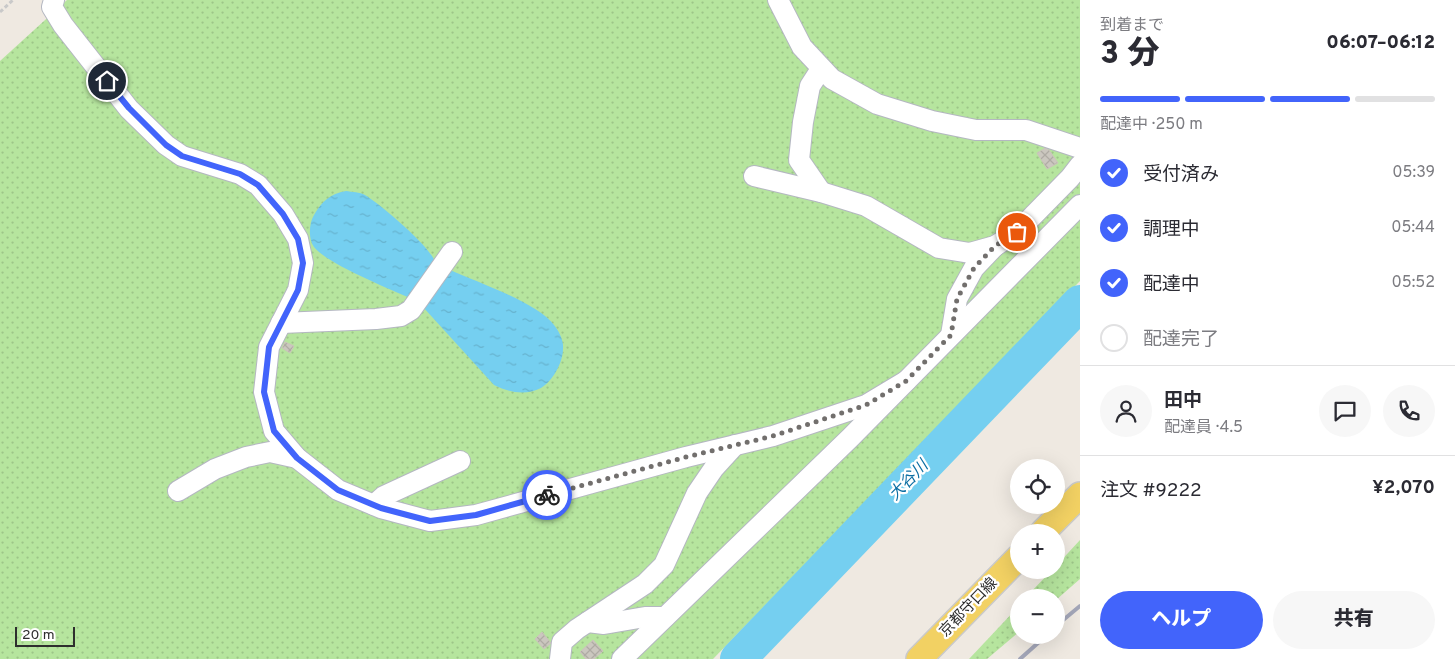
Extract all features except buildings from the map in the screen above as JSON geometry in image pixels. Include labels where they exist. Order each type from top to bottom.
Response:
[{"type":"main road","points":[[1051,524],[1080,495]]},
{"type":"main road","name":"京都守口線","points":[[919,659],[1010,566]]},
{"type":"lane","points":[[54,0],[52,7],[63,26],[129,108],[166,145],[182,156],[240,174],[258,185],[283,214],[298,239],[303,263],[298,290],[269,347],[264,392],[274,431],[297,458],[338,490],[374,505],[430,521],[476,515],[686,457],[773,436],[866,405],[906,381]]},
{"type":"lane","points":[[778,0],[802,47],[832,80],[877,104],[932,122],[976,130],[1026,130],[1080,148]]},
{"type":"lane","points":[[821,68],[810,86],[803,122],[799,160],[821,192]]},
{"type":"lane","points":[[951,335],[957,299],[974,268],[995,246],[1017,232],[1070,178],[1080,165]]},
{"type":"lane","points":[[754,176],[821,192],[866,206],[938,248],[970,253],[995,246]]},
{"type":"lane","points":[[622,659],[850,438],[1080,205]]},
{"type":"lane","points":[[281,323],[376,319],[401,316],[410,310],[452,252]]},
{"type":"lane","points":[[560,659],[562,642],[577,628],[645,584],[664,565],[697,493],[714,468],[735,445]]},
{"type":"lane","points":[[178,491],[215,469],[246,458],[270,452],[297,458]]},
{"type":"lane","points":[[374,505],[384,496],[460,461]]},
{"type":"lane","points":[[588,622],[604,624],[645,617],[665,617]]},
{"type":"path","points":[[0,12],[13,0]]},
{"type":"green space","points":[[67,0],[1080,0],[1080,281],[713,659],[0,659],[0,61]]},
{"type":"green space","points":[[1080,540],[1080,579],[1065,592],[1065,589],[1034,589],[1043,579],[1065,579],[1065,556]]},
{"type":"green space","points":[[1010,616],[1010,640],[987,659],[969,659]]},
{"type":"water","points":[[346,191],[361,193],[372,200],[404,226],[431,255],[435,262],[412,299],[332,261],[312,244],[310,231],[314,215],[327,199],[335,194]]},
{"type":"water","points":[[450,270],[521,301],[546,317],[554,325],[562,339],[563,354],[550,381],[541,388],[529,392],[505,390],[494,385],[423,307]]},
{"type":"waterway","name":"大谷川","points":[[738,659],[1080,303]]},
{"type":"railway","points":[[1065,618],[1080,606]]},
{"type":"railway","points":[[1020,659],[1037,644]]},
{"type":"way so far","points":[[547,495],[686,457],[773,436],[866,405],[906,381],[951,335],[957,299],[974,268],[995,246],[1017,232]]},
{"type":"route","points":[[107,81],[129,108],[166,145],[182,156],[240,174],[258,185],[283,214],[298,239],[303,263],[298,290],[269,347],[264,392],[274,431],[297,458],[338,490],[381,508],[430,521],[476,515],[547,495]]}]
